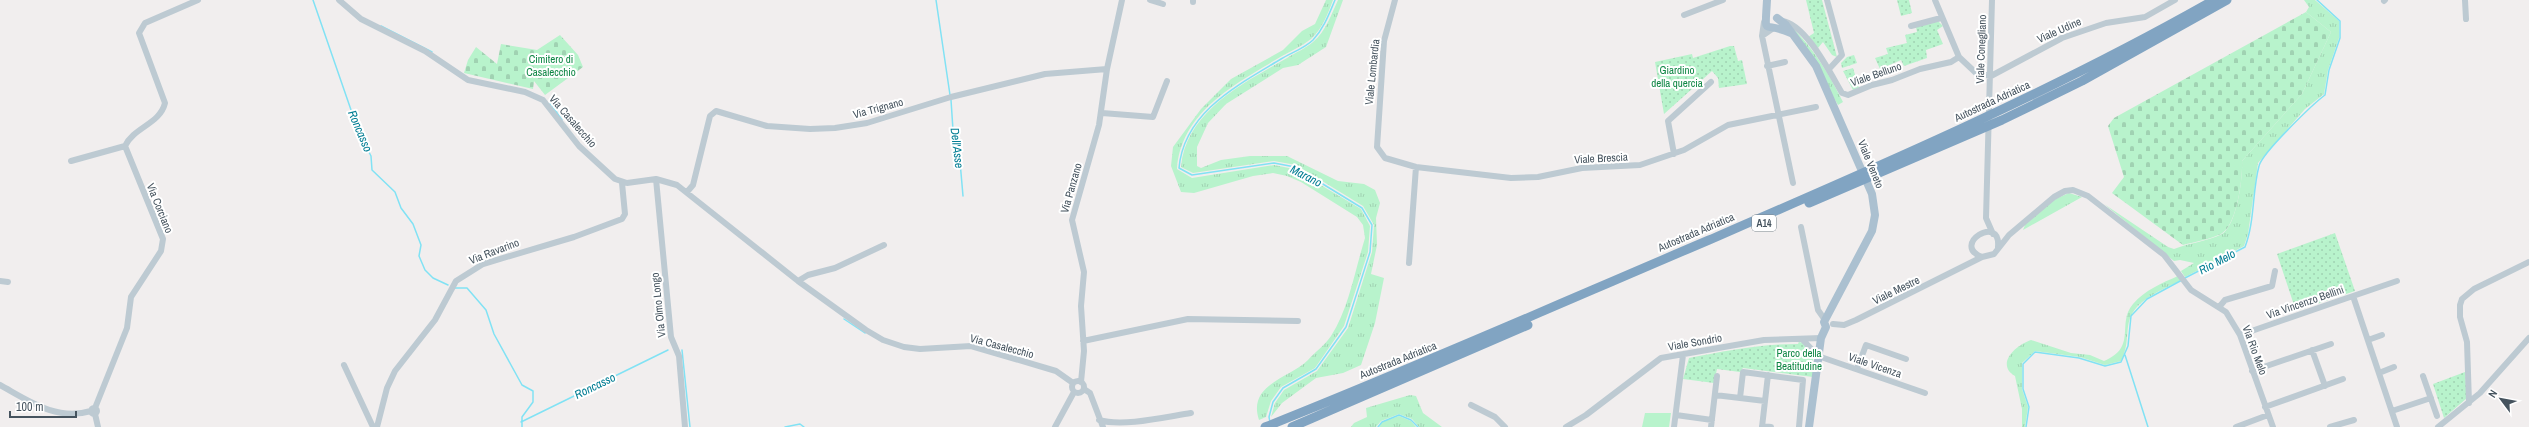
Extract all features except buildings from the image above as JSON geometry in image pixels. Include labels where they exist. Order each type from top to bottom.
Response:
[{"type":"highway","name":"Autostrada Adriatica","points":[[1265,427],[1470,342],[1991,116],[2158,32],[2214,0]]},
{"type":"highway","name":"Autostrada Adriatica","points":[[1292,427],[2002,120],[2082,81],[2227,0]]},
{"type":"main road","name":"Viale Veneto","points":[[1765,20],[1768,0]]},
{"type":"main road","name":"Viale Veneto","points":[[1768,0],[1780,24],[1792,34],[1816,66],[1872,194],[1874,215],[1872,231],[1831,307],[1828,322],[1821,338],[1809,427]]},
{"type":"main road","points":[[1765,20],[1780,24]]},
{"type":"main road","points":[[1765,20],[1768,28],[1780,24]]},
{"type":"street","points":[[71,161],[125,146],[140,130],[160,115],[165,103],[139,33],[140,28],[145,23],[198,0]]},
{"type":"street","name":"Via Casalecchio","points":[[339,0],[361,19],[425,51],[468,80],[525,92],[543,100],[579,146],[615,179],[622,183],[656,179],[667,180],[687,192],[798,281],[866,330],[904,348],[936,349],[953,345],[971,346],[1056,371],[1073,383]]},
{"type":"street","name":"Via Panzano","points":[[1081,382],[1083,373],[1083,341],[1081,306],[1084,272],[1072,220],[1102,112],[1107,69],[1122,0]]},
{"type":"street","points":[[1150,0],[1163,4]]},
{"type":"street","name":"Viale Lombardia","points":[[1377,147],[1384,41],[1395,0]]},
{"type":"street","points":[[1684,15],[1723,0]]},
{"type":"street","points":[[1827,0],[1842,55],[1829,69]]},
{"type":"street","points":[[1935,0],[1941,18],[1959,57]]},
{"type":"street","name":"Viale Conegliano","points":[[1992,0],[1986,218],[1994,236]]},
{"type":"street","name":"Viale Udine","points":[[1959,57],[1976,73],[1992,76],[2062,38],[2106,23],[2144,17],[2175,0]]},
{"type":"street","points":[[2465,0],[2466,19]]},
{"type":"street","points":[[1911,26],[1941,18]]},
{"type":"street","name":"Viale Veneto","points":[[1765,20],[1762,36],[1792,183]]},
{"type":"street","points":[[1762,36],[1780,24]]},
{"type":"street","name":"Viale Belluno","points":[[1780,24],[1814,48],[1829,69],[1842,93],[1848,96],[1872,84],[1897,79],[1920,69],[1951,62],[1959,57]]},
{"type":"street","points":[[1767,66],[1785,62]]},
{"type":"street","name":"Via Trignano","points":[[687,192],[693,185],[710,116],[716,111],[767,126],[835,128],[867,123],[951,97],[1045,74],[1107,69]]},
{"type":"street","points":[[1102,112],[1153,117],[1167,81]]},
{"type":"street","points":[[1674,154],[1668,121],[1710,82]]},
{"type":"street","name":"Viale Brescia","points":[[1377,147],[1385,158],[1416,167],[1521,178],[1582,168],[1632,166],[1674,154],[1728,125],[1779,116],[1816,107]]},
{"type":"street","name":"Via Corciano","points":[[94,411],[127,328],[131,297],[161,251],[163,239],[125,146]]},
{"type":"street","points":[[1409,263],[1416,167]]},
{"type":"street","name":"Via Olmo Longo","points":[[656,179],[671,337],[680,356],[685,427]]},
{"type":"street","name":"Via Ravarino","points":[[377,427],[387,388],[395,370],[435,320],[456,281],[483,264],[574,237],[622,219],[625,214],[622,183]]},
{"type":"street","name":"Viale Mestre","points":[[1828,322],[1844,325],[1982,257],[1992,255],[2009,235],[2054,197],[2065,191],[2079,191],[2088,196],[2164,255],[2182,279]]},
{"type":"street","name":"Viale Conegliano","points":[[1978,233],[1986,218]]},
{"type":"street","points":[[1801,227],[1818,310],[1828,322]]},
{"type":"street","name":"Viale Mestre","points":[[1978,233],[1986,231],[1994,236],[2009,235]]},
{"type":"street","points":[[1978,233],[1972,242],[1974,251],[1982,257]]},
{"type":"street","points":[[1994,236],[1998,247]]},
{"type":"street","points":[[798,281],[808,275],[835,268],[884,245]]},
{"type":"street","points":[[1966,265],[1974,251]]},
{"type":"street","points":[[2469,403],[2467,342],[2460,317],[2460,305],[2462,299],[2474,289],[2529,262]]},
{"type":"street","points":[[2220,306],[2225,300],[2272,286],[2275,271]]},
{"type":"street","name":"Via Rio Melo","points":[[2182,279],[2201,297],[2220,306],[2232,318],[2240,335],[2273,427]]},
{"type":"street","points":[[0,281],[8,282]]},
{"type":"street","name":"Via Vincenzo Bellini","points":[[2240,335],[2397,281]]},
{"type":"street","name":"Via Vincenzo Bellini","points":[[2353,296],[2397,427]]},
{"type":"street","points":[[1818,310],[1831,307]]},
{"type":"street","points":[[1083,341],[1188,319],[1298,321]]},
{"type":"street","points":[[2368,340],[2382,335]]},
{"type":"street","name":"Viale Sondrio","points":[[1566,427],[1586,415],[1661,358],[1756,341],[1821,338]]},
{"type":"street","points":[[2438,427],[2469,403],[2529,338]]},
{"type":"street","points":[[1802,339],[1818,356]]},
{"type":"street","points":[[2252,371],[2331,344]]},
{"type":"street","points":[[1857,370],[1866,346],[1906,359]]},
{"type":"street","points":[[2312,350],[2325,386]]},
{"type":"street","points":[[1674,427],[1683,355]]},
{"type":"street","name":"Viale Vicenza","points":[[1818,356],[1925,393]]},
{"type":"street","points":[[344,365],[373,427]]},
{"type":"street","points":[[2379,373],[2394,367]]},
{"type":"street","points":[[1740,398],[1743,372],[1804,380],[1799,427]]},
{"type":"street","points":[[1768,375],[1762,426],[1771,427]]},
{"type":"street","points":[[1711,427],[1717,376]]},
{"type":"street","points":[[2423,376],[2438,416]]},
{"type":"street","points":[[2265,407],[2344,379]]},
{"type":"street","points":[[1055,427],[1074,392],[1072,389],[1073,383],[1081,382],[1084,389],[1090,393],[1100,420],[1106,426],[1116,427]]},
{"type":"street","points":[[0,385],[33,405],[52,412],[94,411],[98,427]]},
{"type":"street","points":[[1074,392],[1080,393],[1084,389]]},
{"type":"street","points":[[1715,395],[1765,401]]},
{"type":"street","points":[[2392,411],[2431,398]]},
{"type":"street","points":[[1471,405],[1495,417],[1505,427]]},
{"type":"street","points":[[1106,426],[1191,413]]},
{"type":"street","points":[[1676,415],[1712,420]]},
{"type":"street","points":[[2236,427],[2268,415]]},
{"type":"street","points":[[2330,427],[2354,420]]},
{"type":"green space","points":[[1326,0],[1333,0],[1327,16],[1311,39],[1230,88],[1200,115],[1189,131],[1181,149],[1177,169],[1192,178],[1274,165],[1294,169],[1361,209],[1370,226],[1368,252],[1344,326],[1315,368],[1281,387],[1271,401],[1266,417],[1259,420],[1257,408],[1259,398],[1264,390],[1272,383],[1308,360],[1329,339],[1337,325],[1347,301],[1365,238],[1363,225],[1357,217],[1301,182],[1287,176],[1273,173],[1253,176],[1194,193],[1181,192],[1171,166],[1173,147],[1201,109],[1231,79],[1283,50],[1302,31],[1315,24]]},
{"type":"green space","points":[[1338,0],[1343,0],[1326,47],[1298,65],[1283,68],[1226,104],[1208,123],[1197,147],[1197,166],[1201,168],[1221,160],[1250,156],[1287,156],[1338,181],[1364,184],[1375,190],[1380,203],[1376,218],[1377,245],[1371,274],[1384,278],[1375,323],[1361,365],[1343,373],[1316,378],[1282,403],[1271,417],[1275,403],[1284,390],[1317,371],[1348,328],[1372,252],[1374,225],[1363,206],[1296,165],[1274,161],[1193,173],[1181,167],[1185,147],[1205,114],[1236,89],[1318,38],[1325,28]]},
{"type":"green space","points":[[1806,0],[1822,0],[1837,57],[1832,55],[1823,42],[1818,48],[1808,37],[1814,33]]},
{"type":"green space","points":[[1897,0],[1909,0],[1912,13],[1901,16]]},
{"type":"green space","points":[[2304,0],[2315,0],[2339,21],[2339,38],[2328,70],[2324,94],[2305,109],[2258,163],[2248,234],[2244,246],[2185,277],[2181,271],[2194,263],[2180,260],[2174,261],[2104,204],[2168,247],[2174,249],[2217,236],[2222,234],[2227,229],[2232,221],[2238,200],[2242,161],[2302,94],[2331,32],[2306,12],[2309,7]]},
{"type":"green space","points":[[2306,12],[2331,32],[2302,94],[2242,161],[2238,200],[2235,212],[2227,229],[2217,236],[2183,245],[2112,193],[2124,177],[2108,126],[2114,118]]},
{"type":"green space","points":[[1938,21],[1943,26],[1937,30],[1943,44],[1926,50],[1927,58],[1904,66],[1901,60],[1880,69],[1875,58],[1888,54],[1886,48],[1907,43],[1905,35],[1917,32],[1916,27]]},
{"type":"green space","points":[[1792,27],[1800,35],[1820,62],[1843,102],[1838,105]]},
{"type":"green space","name":"Cimitero di Casalecchio","points":[[560,35],[578,55],[583,67],[545,95],[534,81],[533,89],[464,73],[468,60],[476,47],[497,64],[501,44],[537,50]]},
{"type":"green space","name":"Giardino della quercia","points":[[1734,46],[1738,61],[1742,60],[1747,84],[1719,88],[1718,78],[1712,71],[1664,114],[1655,62],[1692,54],[1693,58]]},
{"type":"green space","points":[[1854,55],[1857,63],[1842,68],[1841,63],[1847,57]]},
{"type":"green space","points":[[1853,68],[1859,88],[1853,90],[1843,71]]},
{"type":"green space","points":[[2069,193],[2082,197],[2023,230],[2025,225],[2053,200]]},
{"type":"green space","points":[[2335,233],[2355,291],[2296,311],[2277,254]]},
{"type":"green space","points":[[2178,276],[2181,280],[2146,299],[2135,310],[2129,321],[2126,348],[2121,361],[2105,365],[2080,357],[2035,351],[2022,363],[2022,389],[2028,407],[2025,427],[2022,427],[2022,409],[2015,376],[2009,371],[2007,366],[2007,361],[2014,350],[2025,342],[2031,340],[2071,353],[2090,355],[2104,361],[2114,355],[2124,342],[2126,319],[2133,304],[2148,291]]},
{"type":"green space","name":"Parco della Beatitudine","points":[[1799,342],[1804,343],[1813,352],[1813,377],[1743,368],[1740,372],[1717,369],[1714,383],[1683,379],[1689,358],[1729,350],[1784,344],[1798,344]]},
{"type":"green space","points":[[2465,372],[2467,398],[2444,418],[2433,384]]},
{"type":"green space","points":[[1410,395],[1416,396],[1423,413],[1442,427],[1419,427],[1412,419],[1399,414],[1381,421],[1376,427],[1351,427],[1354,423],[1367,417],[1366,408]]},
{"type":"green space","points":[[1645,413],[1671,413],[1669,427],[1642,427]]},
{"type":"green space","points":[[1399,416],[1411,421],[1416,427],[1379,427],[1382,422]]},
{"type":"waterway","name":"Roncasso","points":[[313,0],[359,133],[371,156],[372,170],[395,192],[401,208],[413,224],[421,245],[419,256],[425,270],[433,278],[448,285]]},
{"type":"waterway","name":"Dell'Asse","points":[[936,0],[950,95]]},
{"type":"waterway","name":"Marano","points":[[1270,422],[1269,417],[1273,402],[1283,388],[1316,369],[1346,327],[1370,252],[1372,225],[1362,208],[1295,167],[1274,163],[1192,175],[1179,168],[1183,148],[1191,131],[1202,116],[1231,90],[1310,43],[1323,26],[1335,0]]},
{"type":"waterway","name":"Rio Melo","points":[[2185,278],[2245,247],[2250,227],[2257,176],[2262,160],[2289,129],[2325,95],[2329,70],[2340,38],[2340,21],[2317,0]]},
{"type":"waterway","name":"Roncasso","points":[[381,26],[432,52]]},
{"type":"waterway","name":"Dell'Asse","points":[[951,100],[953,130],[959,150],[963,196]]},
{"type":"waterway","name":"Roncasso","points":[[550,103],[562,120]]},
{"type":"waterway","name":"Rio Melo","points":[[2026,427],[2029,407],[2023,389],[2023,364],[2035,352],[2079,358],[2105,366],[2121,362],[2128,346],[2131,316],[2147,299],[2182,280]]},
{"type":"waterway","name":"Roncasso","points":[[455,288],[467,288],[486,310],[494,334],[522,385],[533,391],[533,402],[522,417],[522,427]]},
{"type":"waterway","name":"Roncasso","points":[[844,319],[865,333]]},
{"type":"waterway","name":"Roncasso","points":[[521,422],[668,350]]},
{"type":"waterway","name":"Roncasso","points":[[682,350],[690,427]]},
{"type":"waterway","points":[[2125,355],[2148,427]]},
{"type":"waterway","name":"Marano","points":[[1378,427],[1382,422],[1399,415],[1411,420],[1418,427]]},
{"type":"waterway","name":"Roncasso","points":[[785,427],[800,424],[804,427]]}]
